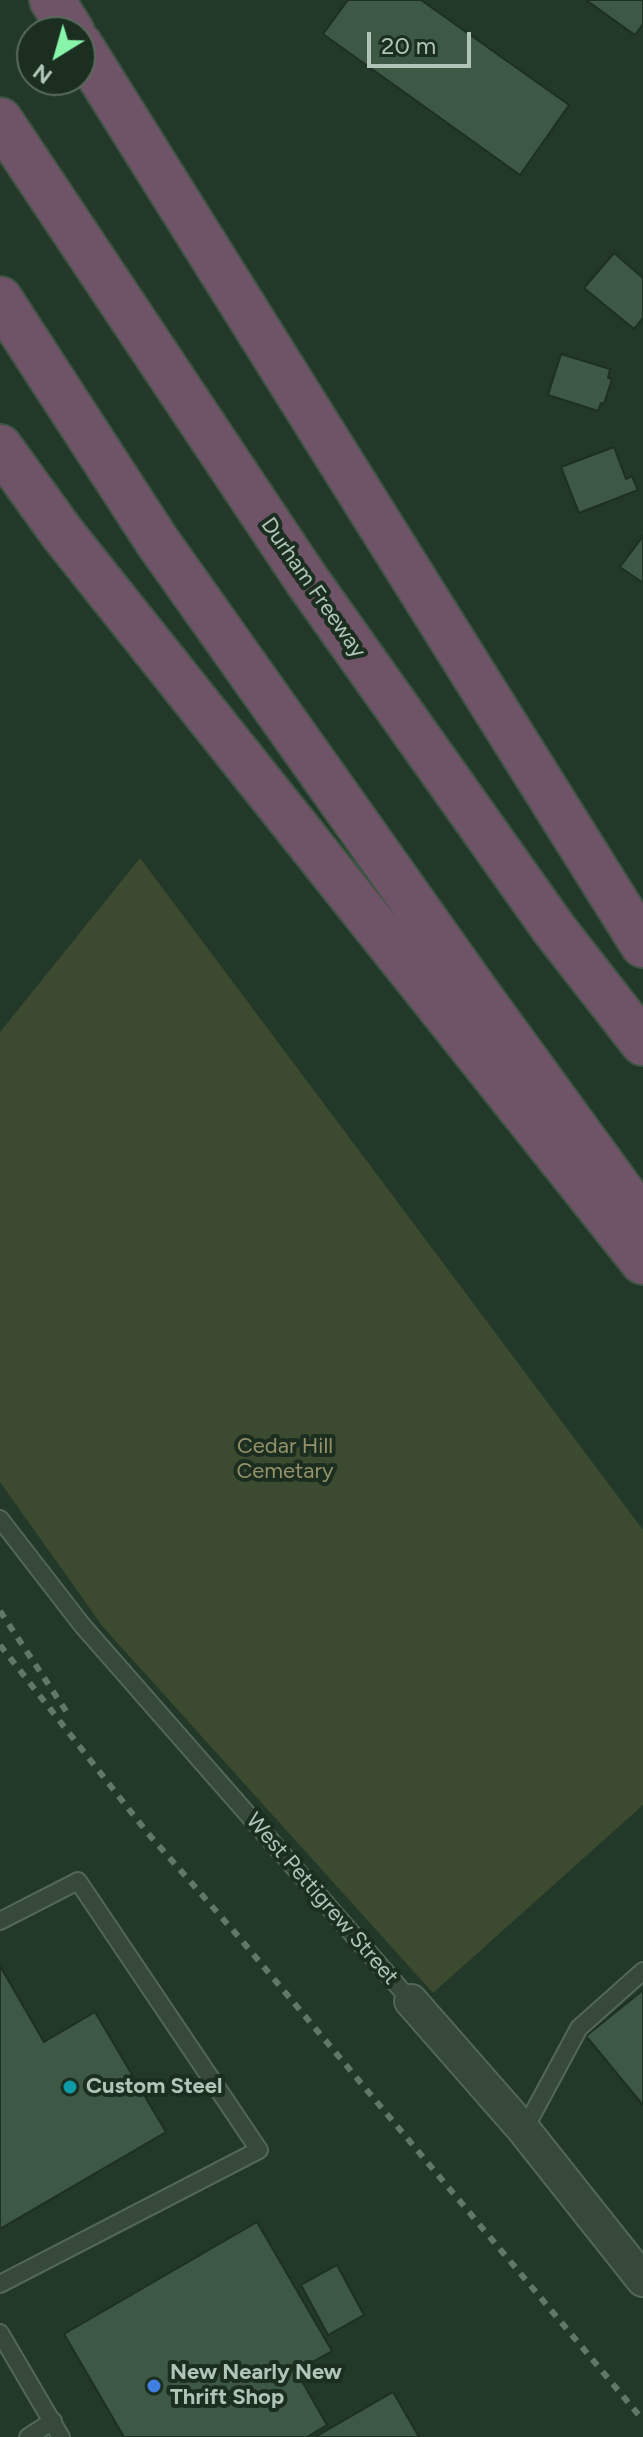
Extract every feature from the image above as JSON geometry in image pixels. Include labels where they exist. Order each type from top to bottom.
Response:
[{"type":"highway","points":[[96,71],[643,945]]},
{"type":"highway","name":"Durham Freeway","points":[[0,120],[306,579],[554,929],[643,1043]]},
{"type":"highway","points":[[0,299],[157,541],[456,964],[643,1221]]},
{"type":"highway","points":[[0,447],[62,533],[643,1262]]},
{"type":"street","name":"West Pettigrew Street","points":[[411,2001],[524,2130],[643,2280]]},
{"type":"lane","name":"West Pettigrew Street","points":[[0,1519],[82,1625],[411,2001]]},
{"type":"lane","points":[[0,1921],[78,1881],[259,2150],[0,2284]]},
{"type":"lane","points":[[524,2130],[579,2028],[643,1971]]},
{"type":"lane","points":[[0,2333],[61,2437]]},
{"type":"lane","points":[[28,2437],[53,2421]]},
{"type":"green space","name":"Cedar Hill Cemetary","points":[[140,858],[643,1530],[643,1805],[433,1993],[103,1627],[0,1482],[0,1032]]},
{"type":"building","points":[[348,0],[421,0],[569,105],[520,175],[323,34]]},
{"type":"building","points":[[586,0],[643,0],[643,24],[635,35]]},
{"type":"building","points":[[614,253],[643,278],[643,318],[634,329],[584,288]]},
{"type":"building","points":[[561,354],[610,369],[608,378],[612,379],[604,404],[601,403],[598,411],[548,395]]},
{"type":"building","points":[[614,447],[626,479],[632,476],[638,490],[579,513],[561,467]]},
{"type":"building","points":[[643,536],[643,583],[620,567]]},
{"type":"building","name":"Custom Steel","points":[[0,1966],[44,2042],[95,2012],[166,2132],[0,2229]]},
{"type":"building","points":[[643,1990],[643,2105],[586,2036]]},
{"type":"building","points":[[257,2222],[332,2351],[296,2371],[327,2425],[307,2437],[124,2437],[64,2334]]},
{"type":"building","points":[[337,2265],[364,2315],[328,2335],[301,2285]]},
{"type":"building","points":[[393,2392],[419,2437],[315,2437]]},
{"type":"railway","points":[[0,1611],[68,1714]]},
{"type":"railway","points":[[0,1645],[146,1831],[238,1936],[643,2420]]},
{"type":"place","name":"Custom Steel","points":[[70,2087]]},
{"type":"place","name":"New Nearly New Thrift Shop","points":[[154,2386]]}]
